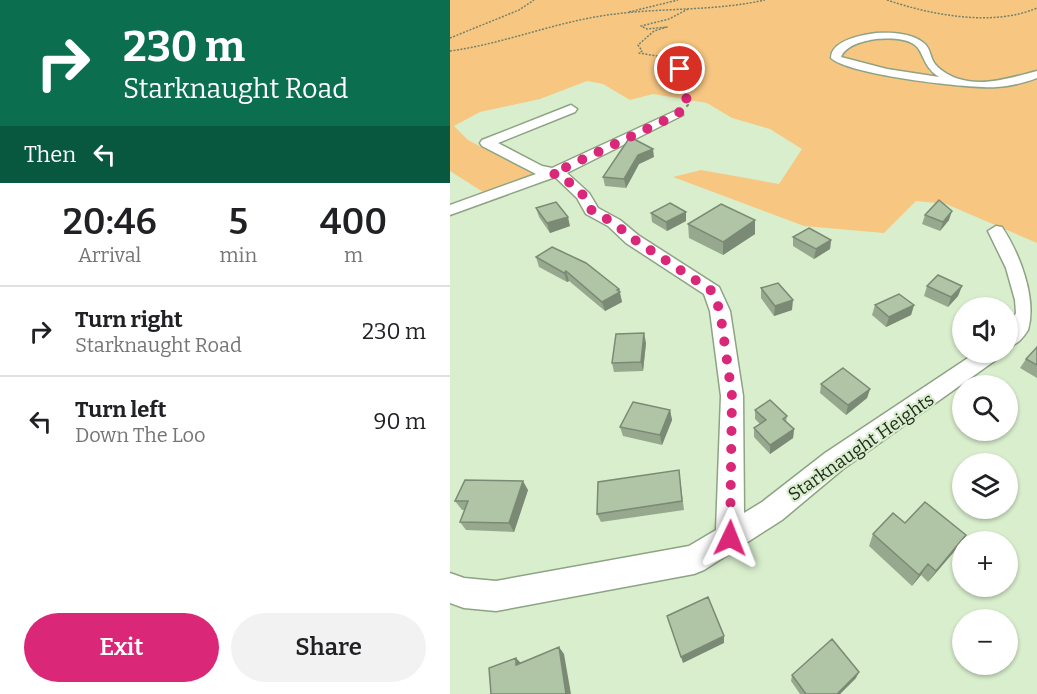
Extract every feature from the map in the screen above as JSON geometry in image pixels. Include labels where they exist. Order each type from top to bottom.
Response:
[{"type":"street","points":[[952,80],[931,66],[925,49],[909,39],[880,36],[860,39],[836,53],[836,58],[844,62],[907,77],[976,83],[1027,79],[1037,74]]},
{"type":"street","points":[[571,109],[487,142],[538,170],[560,174],[584,196],[592,211],[614,223],[632,238],[712,291],[720,311],[732,396],[730,538]]},
{"type":"street","points":[[450,210],[552,174],[676,115]]},
{"type":"street","points":[[996,231],[1012,259],[1026,310],[1018,333]]},
{"type":"street","name":"Starknaught Heights","points":[[450,588],[464,593],[496,596],[694,560],[772,511],[834,461],[977,363]]},
{"type":"path","points":[[450,38],[519,10],[534,0]]},
{"type":"path","points":[[450,51],[499,43],[581,20],[678,0]]},
{"type":"path","points":[[612,14],[741,6],[765,0]]},
{"type":"path","points":[[887,0],[936,15],[960,18],[1008,15],[1037,8]]},
{"type":"path","points":[[897,3],[908,0]]},
{"type":"path","points":[[676,115],[688,105],[685,93],[676,89],[681,65],[674,58],[642,55],[639,53],[642,51],[638,45],[654,31],[667,27],[647,29],[641,26],[669,19],[689,9]]},
{"type":"shaded area","points":[[450,0],[1037,0],[1037,243],[946,204],[916,201],[884,233],[804,226],[673,177],[701,170],[779,184],[802,149],[770,129],[732,118],[707,103],[653,94],[630,100],[603,84],[587,81],[540,99],[480,112],[454,126],[468,140],[534,174],[483,192],[450,171]]},
{"type":"building","points":[[630,137],[653,149],[638,155],[624,179],[603,177]]},
{"type":"building","points":[[939,200],[952,211],[943,222],[925,215]]},
{"type":"building","points":[[556,202],[568,217],[547,223],[536,208]]},
{"type":"building","points":[[670,203],[686,212],[666,222],[651,213]]},
{"type":"building","points":[[721,204],[755,220],[723,242],[688,224]]},
{"type":"building","points":[[809,228],[831,240],[816,249],[793,237]]},
{"type":"building","points":[[552,247],[586,263],[620,292],[602,302],[566,271],[564,273],[536,257]]},
{"type":"building","points":[[938,275],[962,286],[951,297],[927,286]]},
{"type":"building","points":[[778,283],[793,300],[775,306],[761,288]]},
{"type":"building","points":[[899,294],[914,305],[889,317],[875,305]]},
{"type":"building","points":[[644,333],[641,362],[612,363],[616,334]]},
{"type":"building","points":[[1037,347],[1037,365],[1026,359]]},
{"type":"building","points":[[843,368],[870,389],[848,405],[821,384]]},
{"type":"building","points":[[770,400],[787,416],[783,419],[794,429],[770,445],[754,428],[766,420],[755,410]]},
{"type":"building","points":[[633,402],[670,410],[660,435],[620,427]]},
{"type":"building","points":[[679,470],[682,501],[597,514],[598,482]]},
{"type":"building","points":[[465,480],[523,481],[509,523],[460,522],[468,501],[455,501]]},
{"type":"building","points":[[925,502],[961,531],[952,531],[952,552],[936,571],[928,564],[919,575],[873,534],[893,513],[905,523]]},
{"type":"building","points":[[708,597],[724,636],[681,657],[667,616]]},
{"type":"building","points":[[832,639],[859,672],[837,694],[806,694],[792,675]]},
{"type":"building","points":[[559,647],[566,694],[491,694],[489,668],[516,658],[516,665]]},
{"type":"route","points":[[680,69],[676,89],[685,93],[688,105],[676,115],[552,174],[560,174],[584,196],[592,211],[614,223],[632,238],[712,291],[720,311],[732,396],[733,468],[730,538]]}]
